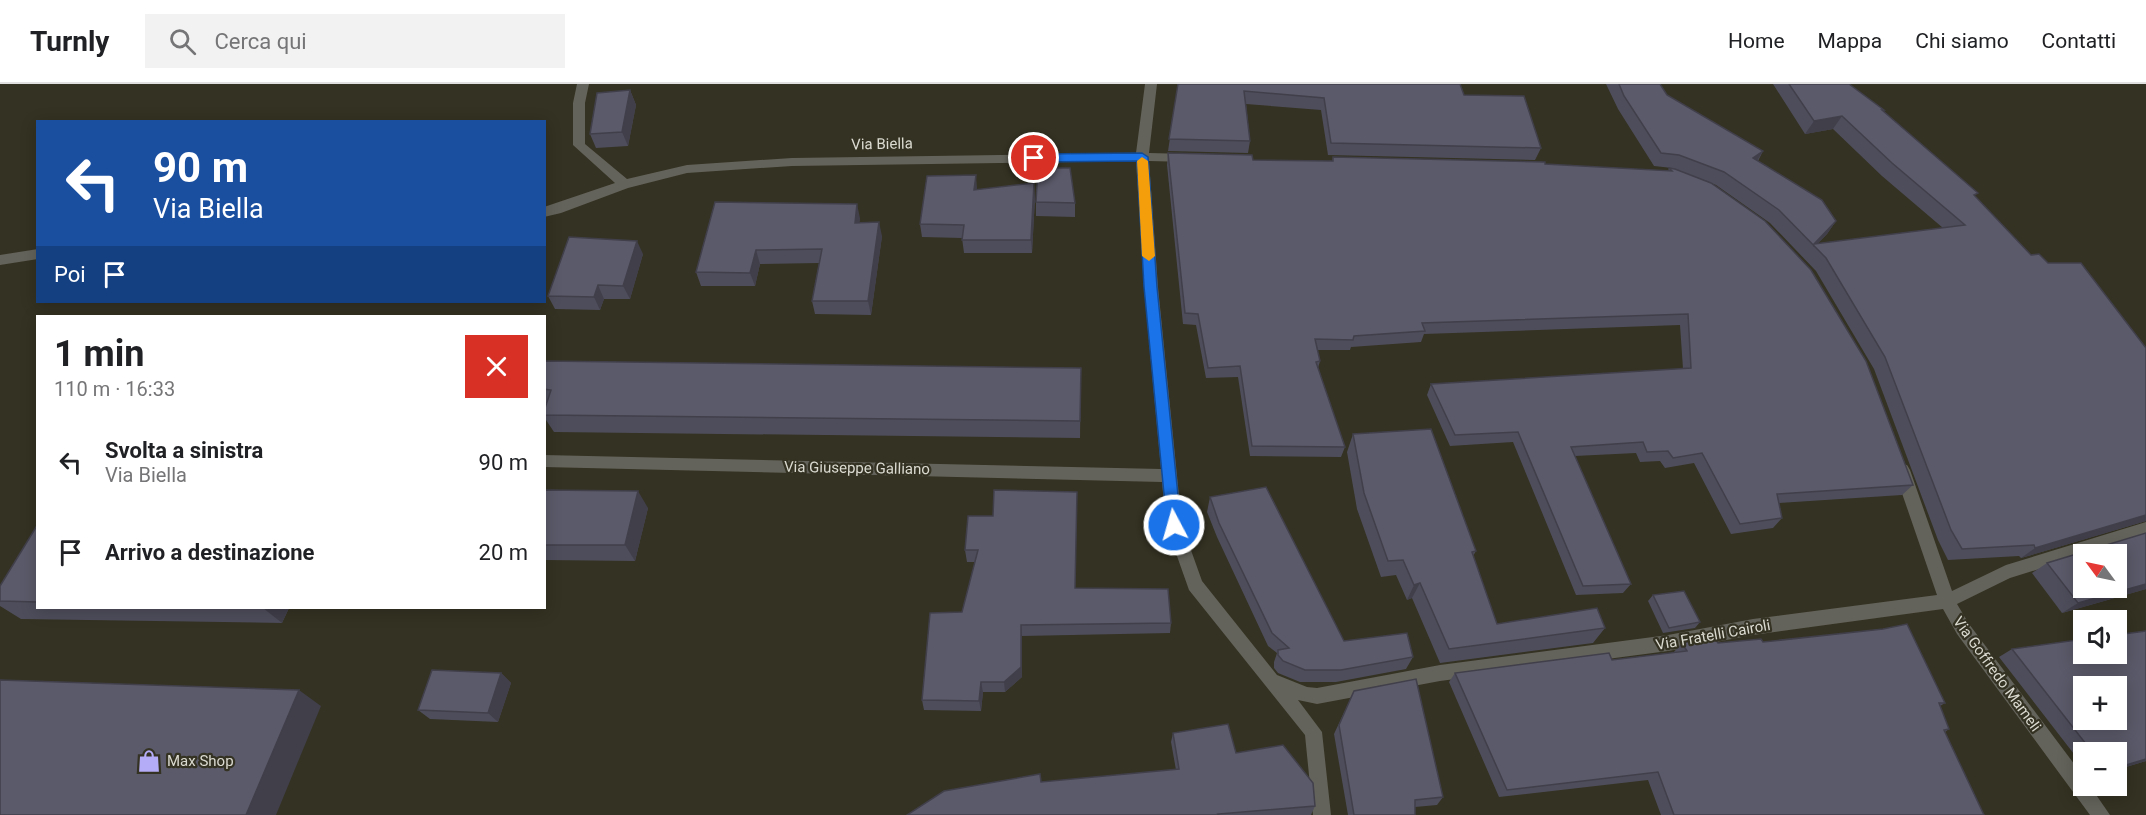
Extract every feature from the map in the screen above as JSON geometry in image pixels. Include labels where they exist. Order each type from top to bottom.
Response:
[{"type":"street","points":[[583,84],[579,103],[579,145],[625,184]]},
{"type":"street","points":[[1151,84],[1142,157],[1151,287],[1174,525],[1195,585],[1313,732],[1322,815]]},
{"type":"street","points":[[1142,157],[1200,159]]},
{"type":"street","name":"Via Biella","points":[[546,212],[625,184],[687,169],[792,162],[1142,157]]},
{"type":"street","points":[[0,260],[36,254]]},
{"type":"street","name":"Via Goffredo Mameli","points":[[1897,456],[1918,511],[1947,601],[1969,638],[2101,815]]},
{"type":"street","name":"Via Giuseppe Galliano","points":[[546,461],[1169,476]]},
{"type":"street","name":"Via Fratelli Cairoli","points":[[1271,680],[1306,695],[1317,696],[1440,673],[1668,643],[1753,627],[1947,601],[2006,572],[2146,529]]},
{"type":"building","points":[[1178,84],[1460,84],[1464,95],[1524,96],[1541,148],[1331,143],[1324,98],[1244,91],[1250,141],[1169,139]]},
{"type":"building","points":[[1619,84],[1660,84],[1667,95],[1763,151],[1753,158],[1822,200],[1836,221],[1814,244],[1965,225],[1892,163],[1842,116],[1814,121],[1789,84],[1849,84],[1884,110],[1882,110],[1978,193],[1974,195],[2031,255],[2039,254],[2048,263],[2081,263],[2146,348],[2146,515],[2035,548],[2034,545],[1962,549],[1951,530],[1885,357],[1826,258],[1779,210],[1724,172],[1679,155],[1661,153],[1624,96]]},
{"type":"building","points":[[630,90],[622,132],[590,134],[597,93]]},
{"type":"building","points":[[1168,153],[1252,155],[1253,160],[1333,161],[1333,157],[1545,162],[1545,164],[1672,171],[1669,168],[1711,183],[1765,221],[1811,270],[1866,361],[1913,485],[1777,494],[1782,518],[1740,524],[1702,453],[1673,458],[1668,451],[1647,452],[1643,442],[1571,447],[1631,584],[1583,586],[1518,432],[1455,435],[1431,384],[1691,368],[1688,314],[1422,323],[1425,331],[1354,336],[1353,340],[1315,339],[1320,361],[1316,362],[1345,447],[1252,446],[1240,366],[1208,368],[1198,314],[1185,313]]},
{"type":"building","points":[[1038,168],[1070,168],[1075,203],[1036,202]]},
{"type":"building","points":[[976,175],[974,190],[1034,183],[1031,240],[962,240],[964,225],[920,224],[927,176]]},
{"type":"building","points":[[715,202],[857,204],[855,223],[879,222],[868,301],[812,301],[822,249],[756,250],[750,273],[696,272]]},
{"type":"building","points":[[569,237],[637,241],[623,286],[598,285],[594,297],[548,296]]},
{"type":"building","points":[[546,361],[1081,368],[1080,421],[546,415],[546,405],[551,390],[546,389]]},
{"type":"building","points":[[1431,429],[1476,551],[1472,552],[1497,624],[1597,608],[1605,628],[1449,649],[1420,583],[1414,585],[1403,560],[1388,561],[1364,493],[1353,434]]},
{"type":"building","points":[[1266,487],[1344,641],[1407,633],[1413,657],[1341,670],[1305,670],[1283,661],[1278,655],[1278,650],[1289,648],[1272,633],[1219,523],[1210,497]]},
{"type":"building","points":[[546,490],[638,491],[625,545],[546,545]]},
{"type":"building","points":[[994,490],[1077,492],[1075,588],[1168,589],[1171,623],[1021,625],[1021,667],[1004,682],[981,682],[979,701],[922,700],[930,613],[962,612],[978,550],[965,550],[968,516],[993,516]]},
{"type":"building","points":[[36,527],[36,602],[0,601],[0,586]]},
{"type":"building","points":[[2146,533],[2146,584],[2127,589],[2127,544],[2110,544]]},
{"type":"building","points":[[2073,555],[2073,597],[2047,563]]},
{"type":"building","points":[[1684,591],[1700,622],[1669,628],[1653,595]]},
{"type":"building","points":[[2074,598],[2096,598],[2078,603]]},
{"type":"building","points":[[1907,624],[1945,703],[1939,703],[1949,729],[1944,730],[1984,815],[1674,815],[1658,772],[1507,790],[1455,673],[1609,653],[1612,660],[1687,651],[1682,643],[1714,637],[1718,643],[1761,639],[1763,642],[1883,629]]},
{"type":"building","points":[[2146,631],[2146,759],[2127,765],[2127,742],[2084,742],[2075,730],[2127,730],[2127,676],[2073,676],[2073,727],[2012,649],[2073,641],[2073,664],[2127,664],[2127,634]]},
{"type":"building","points":[[432,670],[501,673],[488,713],[418,710]]},
{"type":"building","points":[[1416,679],[1443,797],[1415,800],[1415,815],[1354,815],[1339,725],[1354,691]]},
{"type":"building","name":"Max Shop","points":[[0,680],[299,690],[246,815],[0,815]]},
{"type":"building","points":[[1228,724],[1236,753],[1283,745],[1313,783],[1315,806],[1219,815],[907,815],[944,791],[1040,774],[1041,782],[1179,769],[1173,733]]},
{"type":"slow traffic","points":[[1142,161],[1149,256]]},
{"type":"place","name":"Max Shop","points":[[149,761]]},
{"type":"route","points":[[1034,158],[1142,157],[1151,287],[1174,525]]}]
